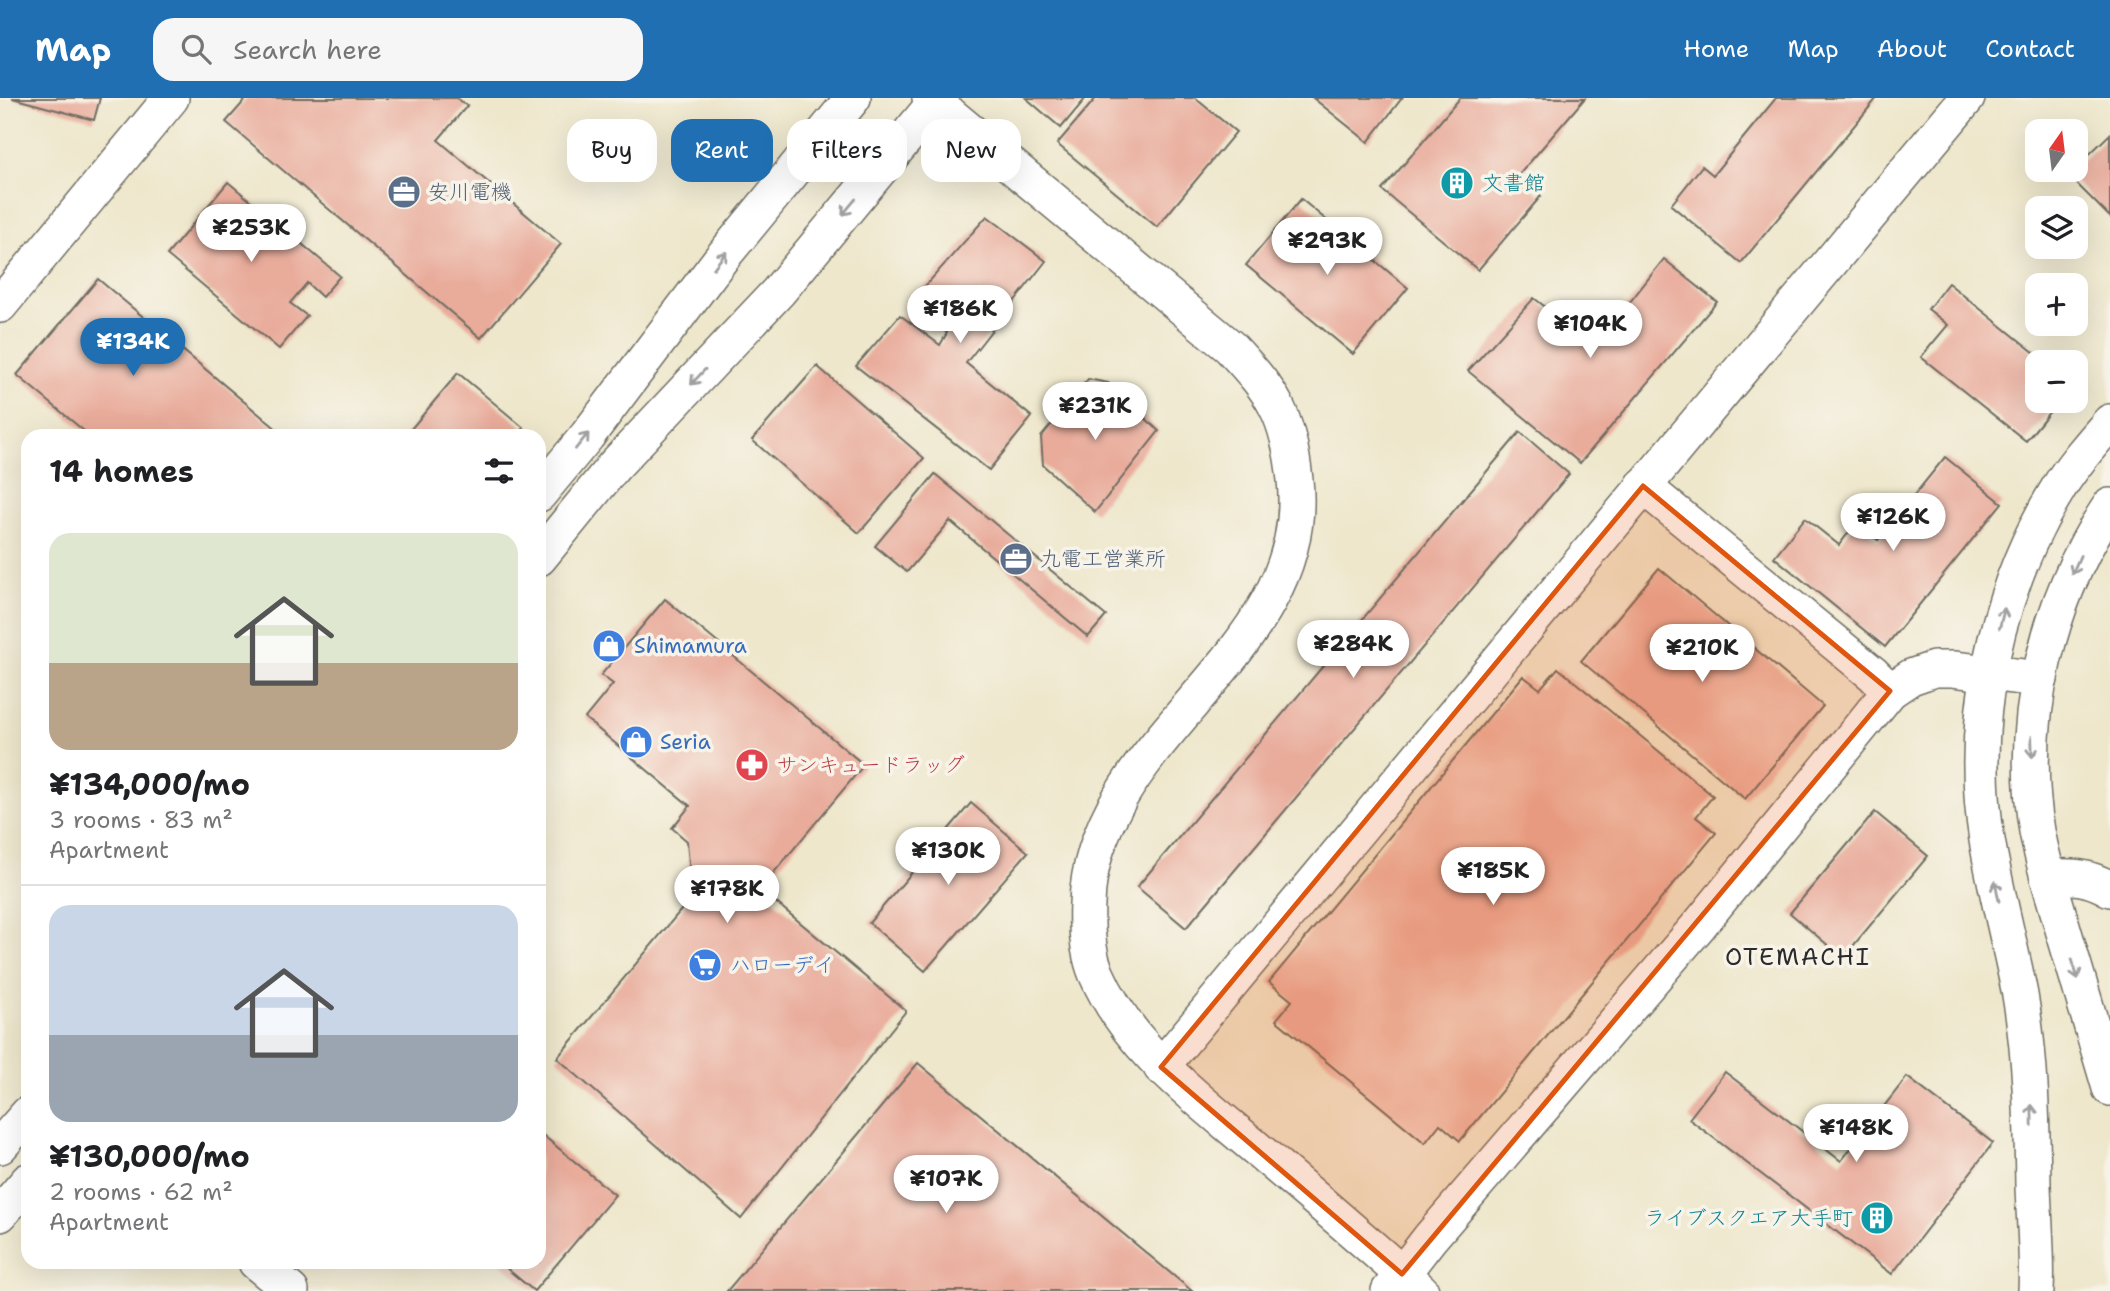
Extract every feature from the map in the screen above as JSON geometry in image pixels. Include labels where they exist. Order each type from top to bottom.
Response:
[{"type":"street","points":[[0,305],[172,98]]},
{"type":"street","points":[[546,486],[587,436],[720,260],[853,98]]},
{"type":"street","points":[[1161,1067],[1967,98]]},
{"type":"street","points":[[546,549],[614,466],[778,292],[935,100],[1230,347],[1258,376],[1278,405],[1289,434],[1297,498],[1293,533],[1282,571],[1264,611],[1127,782],[1100,834],[1087,879],[1086,925],[1095,971],[1122,1022],[1161,1067],[1404,1285],[1430,1238],[1700,923],[1890,691],[1911,677],[1934,669],[2039,679]]},
{"type":"street","points":[[2036,1291],[2032,1093],[2020,997],[1987,839],[1981,783],[1982,723],[1987,674],[2005,606],[2030,543],[2058,488],[2110,422]]},
{"type":"street","points":[[1643,486],[1873,674],[1890,691]]},
{"type":"street","points":[[2110,506],[2088,539],[2064,594],[2039,679],[2032,729],[2037,830],[2048,877],[2110,1088]]},
{"type":"street","points":[[2048,877],[2078,876],[2110,889]]},
{"type":"street","points":[[0,1146],[21,1122]]},
{"type":"street","points":[[2012,1291],[2033,1184]]},
{"type":"street","points":[[0,1214],[21,1189]]},
{"type":"street","points":[[264,1269],[291,1291]]},
{"type":"highlighted area","points":[[1643,486],[1890,691],[1402,1274],[1161,1067]]},
{"type":"building","points":[[12,98],[100,98],[94,120]]},
{"type":"building","name":"安川電機","points":[[247,98],[457,98],[467,106],[438,140],[561,244],[481,338],[226,122]]},
{"type":"building","points":[[1026,98],[1086,98],[1061,128]]},
{"type":"building","points":[[1096,98],[1195,98],[1236,132],[1157,227],[1057,144]]},
{"type":"building","points":[[1313,98],[1402,98],[1368,142]]},
{"type":"building","name":"文書館","points":[[1460,98],[1585,98],[1518,176],[1541,196],[1478,270],[1382,190]]},
{"type":"building","points":[[1776,98],[1877,98],[1741,263],[1671,205],[1702,166],[1713,175]]},
{"type":"building","points":[[2110,134],[2110,217],[2075,182],[2088,182],[2088,155]]},
{"type":"building","points":[[228,182],[340,276],[322,297],[307,283],[290,303],[307,316],[279,349],[167,255]]},
{"type":"building","points":[[1301,199],[1408,288],[1353,354],[1246,265]]},
{"type":"building","points":[[987,216],[1046,261],[966,363],[1032,417],[989,470],[856,366],[900,315],[940,345],[947,333],[912,301]]},
{"type":"building","points":[[1664,259],[1717,302],[1580,463],[1468,371],[1534,298],[1595,346]]},
{"type":"building","points":[[98,279],[277,429],[82,429],[17,375]]},
{"type":"building","points":[[1948,283],[2031,350],[2025,350],[2025,413],[2049,413],[2026,441],[1921,357],[1948,325],[1928,309]]},
{"type":"building","points":[[817,366],[924,458],[859,533],[752,440]]},
{"type":"building","points":[[458,373],[524,428],[523,429],[411,429]]},
{"type":"building","points":[[1088,379],[1108,383],[1159,431],[1095,512],[1043,465],[1041,437]]},
{"type":"building","points":[[1520,432],[1569,474],[1186,928],[1137,887]]},
{"type":"building","points":[[1945,457],[2002,503],[1885,647],[1774,557],[1805,518],[1839,545],[1856,523],[1878,540]]},
{"type":"building","name":"九電工営業所","points":[[935,474],[1106,616],[1088,637],[950,521],[907,572],[875,546]]},
{"type":"building","points":[[1659,568],[1823,706],[1745,799],[1581,661]]},
{"type":"building","points":[[665,599],[864,765],[760,889],[906,1011],[741,1219],[557,1058],[692,897],[687,841],[672,828],[690,806],[585,718],[613,684],[601,675]]},
{"type":"building","points":[[1558,668],[1713,796],[1696,817],[1716,833],[1460,1141],[1440,1124],[1425,1143],[1276,1020],[1292,1001],[1269,982],[1523,676],[1540,689]]},
{"type":"building","points":[[971,803],[1028,852],[925,971],[869,923]]},
{"type":"building","points":[[1875,812],[1928,856],[1843,958],[1790,913]]},
{"type":"building","points":[[918,1063],[1192,1291],[727,1291]]},
{"type":"building","name":"ライブスクエア大手町","points":[[1725,1072],[1841,1161],[1907,1077],[1993,1143],[1892,1274],[1689,1119]]},
{"type":"building","points":[[546,1138],[615,1195],[534,1291],[507,1269],[546,1269]]},
{"type":"place","name":"文書館","points":[[1457,183]]},
{"type":"place","name":"安川電機","points":[[404,192]]},
{"type":"place","name":"九電工営業所","points":[[1016,559]]},
{"type":"place","name":"Shimamura","points":[[609,646]]},
{"type":"place","name":"Seria","points":[[636,742]]},
{"type":"place","name":"サンキュードラッグ","points":[[752,765]]},
{"type":"place","name":"ハローデイ","points":[[705,965]]},
{"type":"place","name":"ライブスクエア大手町","points":[[1877,1218]]},
{"type":"district","name":"OTEMACHI","points":[[1798,957]]}]
